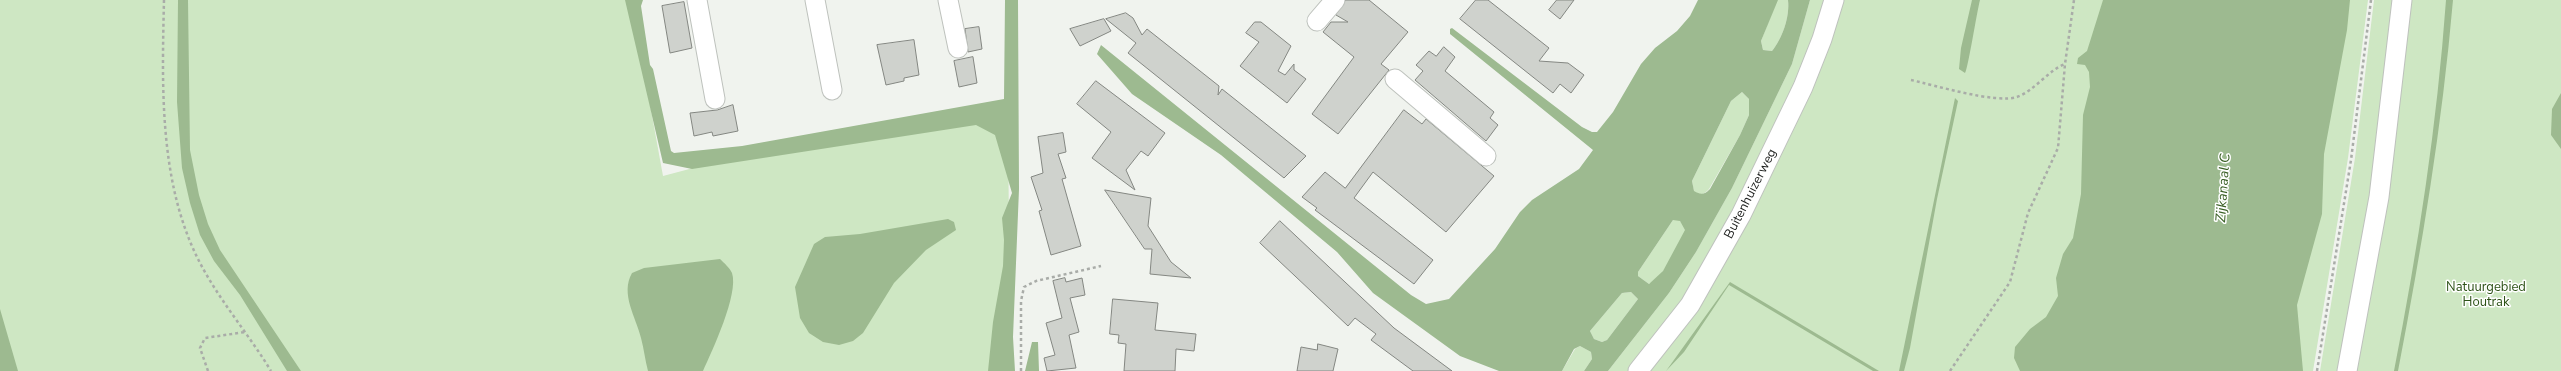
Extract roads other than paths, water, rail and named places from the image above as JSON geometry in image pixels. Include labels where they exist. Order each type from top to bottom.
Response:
[{"type":"street","points":[[697,0],[715,99]]},
{"type":"street","points":[[815,0],[832,90]]},
{"type":"street","points":[[948,0],[958,48]]},
{"type":"street","points":[[1317,21],[1335,0]]},
{"type":"street","name":"Buitenhuizerweg","points":[[1638,371],[1690,304],[1741,215],[1806,81],[1834,0]]},
{"type":"street","points":[[2347,371],[2379,197],[2402,0]]},
{"type":"street","points":[[1395,79],[1486,156]]},
{"type":"water","points":[[178,0],[188,0],[190,150],[199,195],[208,224],[220,250],[301,371],[287,371],[240,295],[214,261],[200,235],[190,203],[182,168],[177,102]]},
{"type":"water","points":[[625,0],[643,0],[641,6],[650,65],[653,69],[671,151],[674,153],[742,146],[1004,99],[1005,0],[1018,0],[1019,189],[1013,337],[1015,371],[988,371],[993,322],[1003,266],[1004,240],[1002,218],[1012,193],[995,135],[976,125],[692,169],[663,163]]},
{"type":"water","points":[[1698,0],[1778,0],[1761,41],[1763,50],[1772,51],[1779,40],[1784,27],[1788,13],[1788,0],[1810,0],[1792,64],[1732,188],[1696,252],[1669,293],[1608,371],[1584,371],[1592,359],[1591,352],[1580,346],[1574,349],[1562,371],[1499,371],[1460,356],[1373,293],[1337,252],[1221,155],[1132,94],[1097,54],[1101,45],[1411,295],[1426,304],[1449,299],[1495,249],[1520,212],[1532,200],[1579,169],[1593,150],[1450,34],[1450,29],[1452,28],[1582,127],[1592,132],[1597,132],[1613,112],[1641,64],[1655,48],[1677,31],[1690,16]],"holes":[[[1742,92],[1749,99],[1749,115],[1740,135],[1710,189],[1701,194],[1696,192],[1694,191],[1692,181],[1731,101]],[[1673,220],[1680,221],[1685,230],[1663,271],[1649,284],[1638,276],[1638,272]],[[1631,292],[1638,299],[1607,340],[1602,342],[1594,339],[1590,331],[1622,293]]]},
{"type":"water","points":[[1972,0],[1980,0],[1965,73],[1959,69],[1961,48]]},
{"type":"water","name":"Zijkanaal C","points":[[2103,0],[2350,0],[2347,30],[2324,154],[2322,214],[2297,305],[2303,371],[2020,371],[2014,358],[2015,347],[2030,329],[2046,317],[2058,296],[2056,278],[2063,254],[2073,238],[2081,194],[2083,115],[2090,87],[2089,72],[2085,65],[2077,64],[2078,58],[2087,51]]},
{"type":"water","points":[[2446,0],[2453,0],[2437,140],[2407,324],[2398,371],[2394,371],[2426,186]]},
{"type":"water","points":[[2561,93],[2561,149],[2551,135],[2552,109]]},
{"type":"water","points":[[1955,98],[1958,101],[1937,199],[1910,348],[1904,371],[1899,371]]},
{"type":"water","points":[[948,219],[954,222],[956,230],[926,250],[894,283],[863,333],[853,341],[839,345],[823,342],[809,333],[800,318],[795,287],[814,244],[825,237],[860,234]]},
{"type":"water","points":[[720,259],[732,273],[732,294],[724,322],[703,371],[648,371],[639,330],[628,297],[629,281],[632,273],[644,268]]},
{"type":"water","points":[[1730,282],[1879,371],[1873,371],[1729,285],[1684,352],[1666,371]]},
{"type":"water","points":[[0,309],[18,371],[0,371]]},
{"type":"water","points":[[1032,342],[1038,342],[1039,371],[1025,371]]},
{"type":"park label","name":"Natuurgebied Houtrak","points":[[2486,296]]}]
